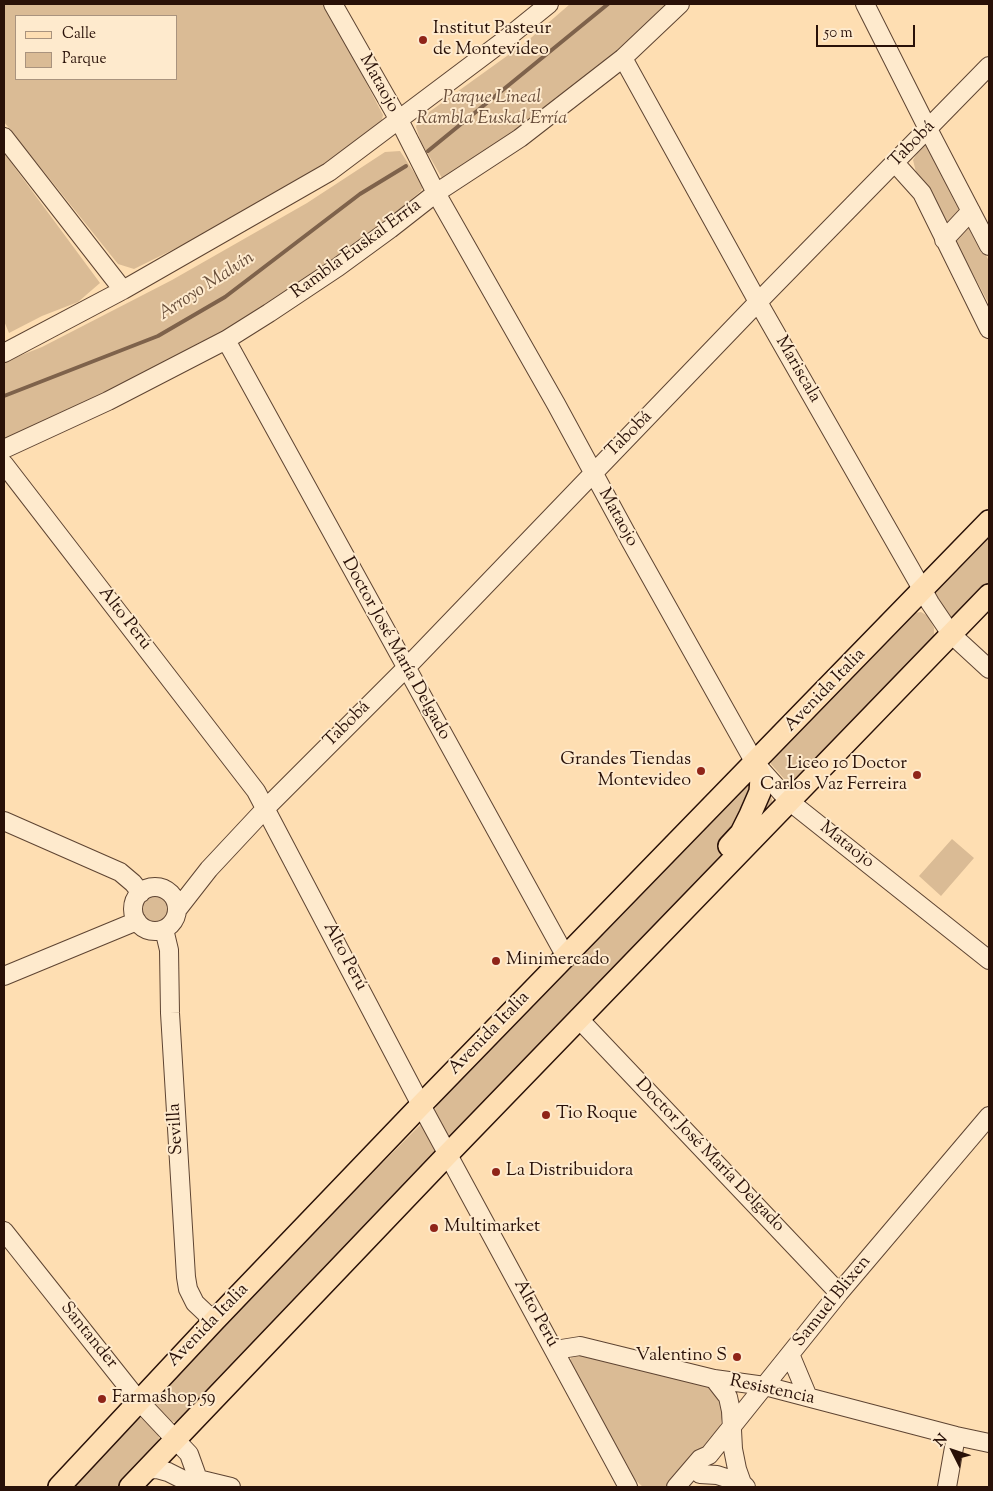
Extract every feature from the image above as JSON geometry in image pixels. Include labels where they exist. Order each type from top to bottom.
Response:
[{"type":"main road","name":"Avenida Italia","points":[[59,1487],[214,1321],[989,521]]},
{"type":"main road","points":[[130,1487],[578,1018],[989,595]]},
{"type":"main road","points":[[678,916],[692,884],[741,833],[760,792],[761,778],[755,763]]},
{"type":"street","name":"Mataojo","points":[[333,4],[398,120],[436,193],[551,395],[592,473],[755,763],[789,801],[989,960]]},
{"type":"street","points":[[4,353],[123,290],[329,172],[549,4]]},
{"type":"street","name":"Rambla Euskal Erría","points":[[4,450],[108,401],[226,340],[338,267],[390,230],[436,193],[520,138],[623,58],[680,4]]},
{"type":"street","points":[[866,4],[989,246]]},
{"type":"street","name":"Mariscala","points":[[623,58],[758,302],[922,590],[951,634],[989,669]]},
{"type":"street","name":"Tabobá","points":[[164,929],[173,921],[177,910],[210,869],[266,808],[406,668],[592,473],[989,66]]},
{"type":"street","points":[[4,137],[123,290]]},
{"type":"street","points":[[894,163],[922,193],[989,329]]},
{"type":"street","points":[[944,240],[971,211]]},
{"type":"street","name":"Doctor José María Delgado","points":[[226,340],[566,957]]},
{"type":"street","name":"Alto Perú","points":[[4,464],[256,791],[448,1154],[628,1487]]},
{"type":"street","points":[[4,821],[120,872],[141,893],[134,903],[133,910],[137,921],[146,929],[164,929]]},
{"type":"street","name":"Tabobá","points":[[141,893],[154,887],[178,886],[210,869]]},
{"type":"street","points":[[161,888],[173,896],[177,910]]},
{"type":"street","points":[[4,976],[137,921]]},
{"type":"street","name":"Sevilla","points":[[164,929],[169,950],[170,1023],[186,1278],[188,1289],[195,1303],[214,1321]]},
{"type":"street","name":"Doctor José María Delgado","points":[[578,1018],[839,1293]]},
{"type":"street","name":"Samuel Blixen","points":[[676,1487],[700,1460],[709,1455],[839,1293],[989,1116]]},
{"type":"street","name":"Santander","points":[[4,1231],[139,1401],[189,1454],[195,1485]]},
{"type":"street","name":"Resistencia","points":[[555,1350],[580,1346],[714,1379],[765,1386],[989,1443]]},
{"type":"street","points":[[790,1354],[808,1397]]},
{"type":"street","points":[[714,1379],[728,1397],[733,1449],[737,1469],[744,1485]]},
{"type":"street","points":[[947,1487],[956,1436]]},
{"type":"street","points":[[688,1487],[707,1465],[709,1455]]},
{"type":"street","points":[[145,1470],[168,1472],[195,1485],[231,1487]]},
{"type":"street","points":[[700,1474],[717,1475],[744,1485]]},
{"type":"green space","points":[[4,4],[325,4],[383,115],[380,128],[281,196],[134,269],[118,264],[4,122]]},
{"type":"green space","name":"Parque Lineal Rambla Euskal Erría","points":[[570,4],[673,4],[528,126],[442,178],[421,142],[416,127],[418,120],[525,43]]},
{"type":"green space","points":[[925,145],[930,149],[989,261],[989,304],[931,195],[916,172],[913,160],[921,147]]},
{"type":"green space","points":[[400,151],[423,186],[421,191],[380,226],[318,272],[244,322],[141,378],[4,441],[4,362],[42,347],[172,280],[307,203],[385,152]]},
{"type":"green space","points":[[4,153],[100,283],[78,302],[42,316],[9,333],[4,321]]},
{"type":"green space","points":[[989,536],[989,583],[955,617],[950,617],[934,595],[936,590]]},
{"type":"green space","points":[[921,612],[928,616],[934,628],[934,636],[793,784],[787,782],[771,764],[771,760],[914,613]]},
{"type":"green space","points":[[752,781],[765,790],[772,799],[772,807],[452,1136],[448,1135],[434,1111],[437,1105]]},
{"type":"green space","points":[[952,839],[974,858],[941,896],[919,876]]},
{"type":"green space","points":[[154,894],[165,898],[169,909],[165,920],[154,924],[143,920],[139,909],[143,898]]},
{"type":"green space","points":[[420,1125],[425,1127],[435,1145],[434,1155],[297,1295],[179,1420],[175,1422],[169,1421],[154,1405],[154,1399]]},
{"type":"green space","points":[[581,1355],[709,1386],[719,1399],[723,1413],[720,1427],[669,1487],[643,1487],[632,1477],[569,1362],[572,1356]]},
{"type":"green space","points":[[135,1419],[144,1419],[158,1432],[159,1439],[154,1447],[117,1487],[72,1487]]},
{"type":"waterway","name":"Arroyo Malvín","points":[[428,151],[608,4]]},
{"type":"waterway","name":"Arroyo Malvín","points":[[4,396],[158,336],[225,297],[360,194],[406,166]]},
{"type":"place","name":"Institut Pasteur de Montevideo","points":[[423,40]]},
{"type":"place","name":"Grandes Tiendas Montevideo","points":[[701,771]]},
{"type":"place","name":"Liceo 10 Doctor Carlos Vaz Ferreira","points":[[917,775]]},
{"type":"place","name":"Minimercado","points":[[496,961]]},
{"type":"place","name":"Tio Roque","points":[[546,1115]]},
{"type":"place","name":"La Distribuidora","points":[[496,1172]]},
{"type":"place","name":"Multimarket","points":[[434,1228]]},
{"type":"place","name":"Valentino S","points":[[737,1357]]},
{"type":"place","name":"Farmashop 59","points":[[102,1399]]}]
